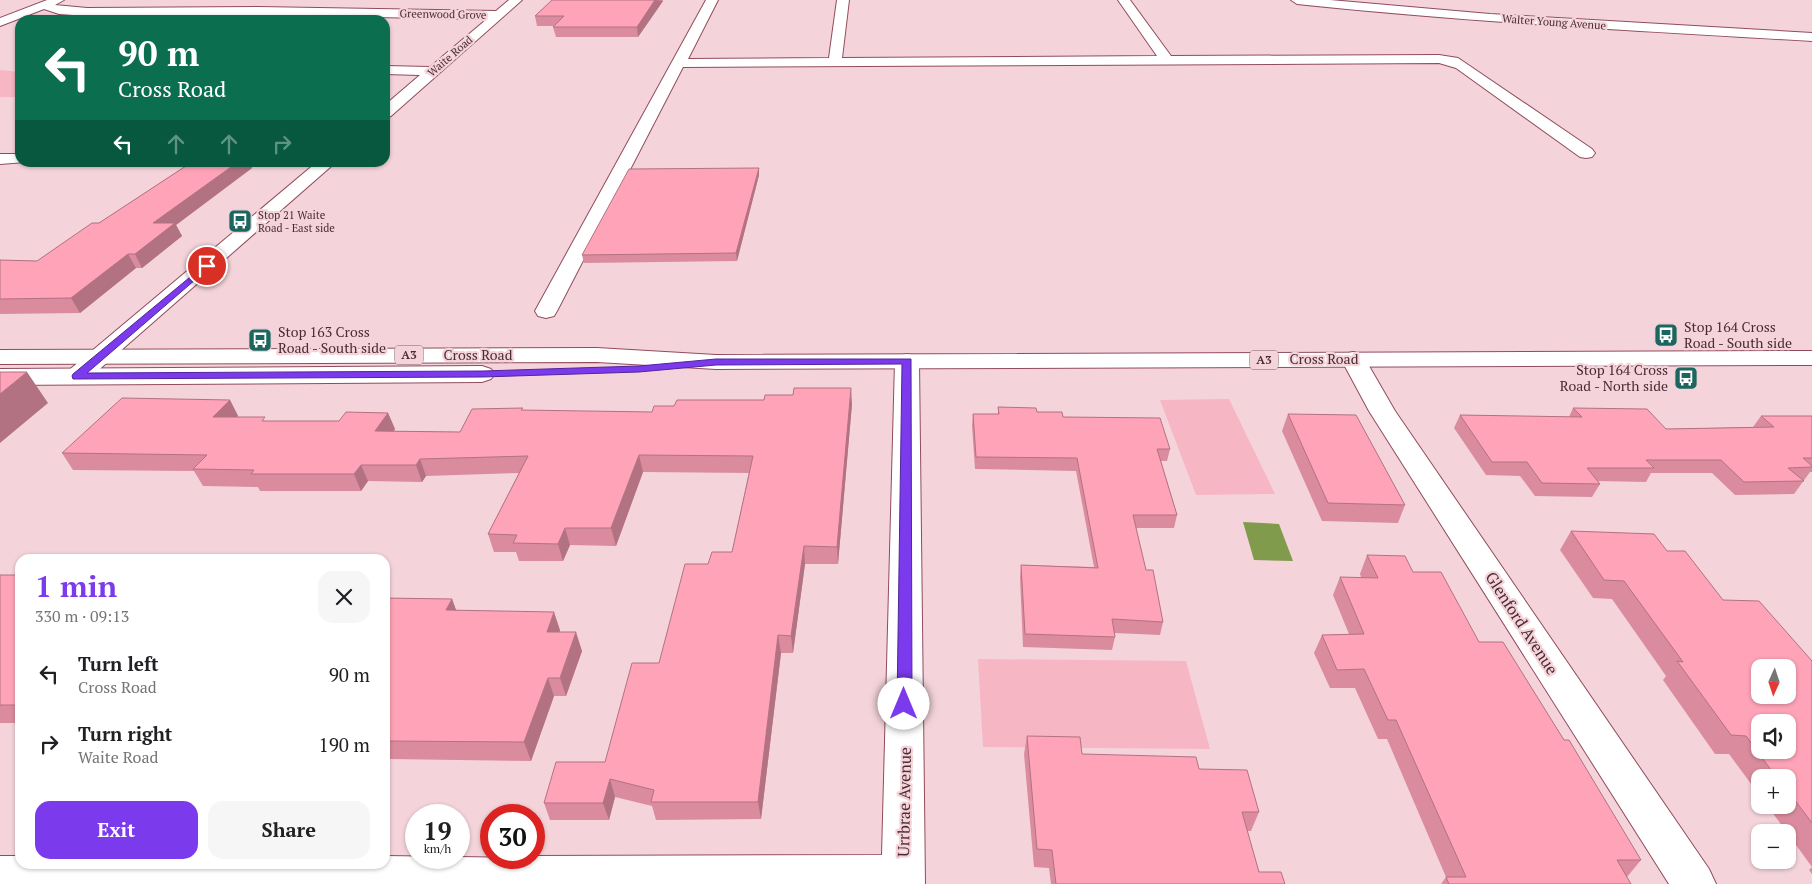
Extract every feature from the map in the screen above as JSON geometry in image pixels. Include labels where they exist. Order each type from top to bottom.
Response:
[{"type":"main road","points":[[21,15],[58,0]]},
{"type":"main road","name":"Waite Road","points":[[390,109],[516,0]]},
{"type":"main road","points":[[546,311],[712,0]]},
{"type":"main road","points":[[835,62],[843,0]]},
{"type":"main road","points":[[1124,0],[1168,60]]},
{"type":"main road","name":"Walter Young Avenue","points":[[1297,0],[1508,19],[1812,37]]},
{"type":"main road","name":"Greenwood Grove","points":[[45,5],[55,10],[87,12],[259,11],[498,15]]},
{"type":"main road","points":[[250,15],[259,11]]},
{"type":"main road","name":"Greenwood Grove","points":[[65,15],[87,12]]},
{"type":"main road","points":[[0,24],[15,18]]},
{"type":"main road","points":[[0,24],[15,22]]},
{"type":"main road","points":[[679,62],[1438,59],[1453,61],[1586,153]]},
{"type":"main road","points":[[390,70],[433,71]]},
{"type":"main road","points":[[0,159],[15,159]]},
{"type":"main road","points":[[77,376],[322,167]]},
{"type":"main road","name":"Cross Road","points":[[0,357],[597,355],[716,362],[1812,358]]},
{"type":"main road","name":"Glenford Avenue","points":[[1353,359],[1382,411],[1694,884]]},
{"type":"main road","name":"Urrbrae Avenue","points":[[903,880],[907,361]]},
{"type":"main road","name":"Cross Road","points":[[0,377],[483,374],[639,369],[716,362]]},
{"type":"main road","points":[[0,877],[903,880]]},
{"type":"shaded area","points":[[0,70],[15,72],[15,97],[0,97]]},
{"type":"shaded area","points":[[1229,399],[1275,494],[1196,495],[1160,400]]},
{"type":"shaded area","points":[[1243,522],[1279,524],[1293,561],[1254,560]]},
{"type":"shaded area","points":[[978,659],[1186,661],[1210,749],[983,747]]},
{"type":"building","points":[[552,0],[655,0],[637,27],[553,27],[564,16],[535,16]]},
{"type":"building","points":[[184,167],[231,167],[153,223],[175,223],[135,254],[128,254],[71,298],[0,299],[0,260],[37,261],[92,223],[99,223]]},
{"type":"building","points":[[759,168],[736,253],[582,255],[629,169]]},
{"type":"building","points":[[0,372],[27,372],[0,394]]},
{"type":"building","points":[[794,388],[851,388],[837,547],[804,546],[791,636],[778,635],[758,802],[651,802],[654,790],[610,779],[603,803],[544,803],[556,762],[605,762],[632,663],[659,663],[685,564],[708,564],[712,552],[732,552],[753,456],[639,455],[611,528],[565,528],[558,544],[513,543],[517,535],[488,534],[528,456],[420,459],[416,465],[361,465],[354,474],[251,474],[254,470],[193,469],[207,455],[62,453],[122,398],[230,400],[213,417],[265,417],[262,421],[339,421],[346,412],[388,413],[375,431],[460,432],[472,409],[523,408],[521,410],[652,412],[654,406],[674,406],[677,400],[764,400],[765,395],[793,395]]},
{"type":"building","points":[[998,407],[1036,408],[1037,412],[1062,412],[1063,417],[1160,418],[1170,449],[1157,449],[1177,515],[1133,515],[1146,570],[1153,570],[1163,622],[1112,619],[1115,637],[1025,634],[1021,565],[1098,568],[1077,458],[976,457],[973,414],[999,414]]},
{"type":"building","points":[[1573,408],[1647,409],[1666,429],[1774,427],[1761,416],[1812,416],[1812,458],[1803,458],[1812,467],[1788,468],[1804,481],[1744,482],[1721,460],[1646,460],[1654,468],[1587,468],[1600,484],[1542,483],[1527,462],[1492,462],[1460,415],[1582,417]]},
{"type":"building","points":[[1288,414],[1356,415],[1405,505],[1328,503]]},
{"type":"building","points":[[1571,531],[1654,534],[1667,551],[1685,551],[1723,600],[1759,601],[1812,661],[1812,823],[1796,802],[1796,769],[1770,769],[1763,759],[1796,759],[1796,714],[1751,714],[1751,743],[1746,736],[1731,735],[1677,661],[1683,662],[1624,581],[1604,580]]},
{"type":"building","points":[[1367,555],[1405,556],[1413,572],[1441,572],[1479,642],[1503,642],[1564,740],[1569,740],[1641,860],[1617,860],[1631,884],[1449,884],[1446,877],[1466,877],[1396,720],[1388,720],[1364,669],[1337,670],[1322,635],[1364,634],[1340,577],[1378,578]]},
{"type":"building","points":[[0,575],[15,575],[15,705],[0,705]]},
{"type":"building","points":[[390,598],[452,599],[446,610],[554,612],[547,632],[576,632],[560,678],[548,678],[524,742],[390,741]]},
{"type":"building","points":[[1027,736],[1080,737],[1082,754],[1196,757],[1199,769],[1247,770],[1259,812],[1242,812],[1259,872],[1281,872],[1285,884],[1056,884],[1052,850],[1037,849]]},
{"type":"place","name":"Stop 21 Waite Road - East side","points":[[240,221]]},
{"type":"place","name":"Stop 164 Cross Road - South side","points":[[1666,335]]},
{"type":"place","name":"Stop 163 Cross Road - South side","points":[[260,340]]},
{"type":"place","name":"Stop 164 Cross Road - North side","points":[[1686,378]]},
{"type":"route","points":[[207,266],[77,376],[483,374],[639,369],[716,362],[907,361],[904,704]]}]
